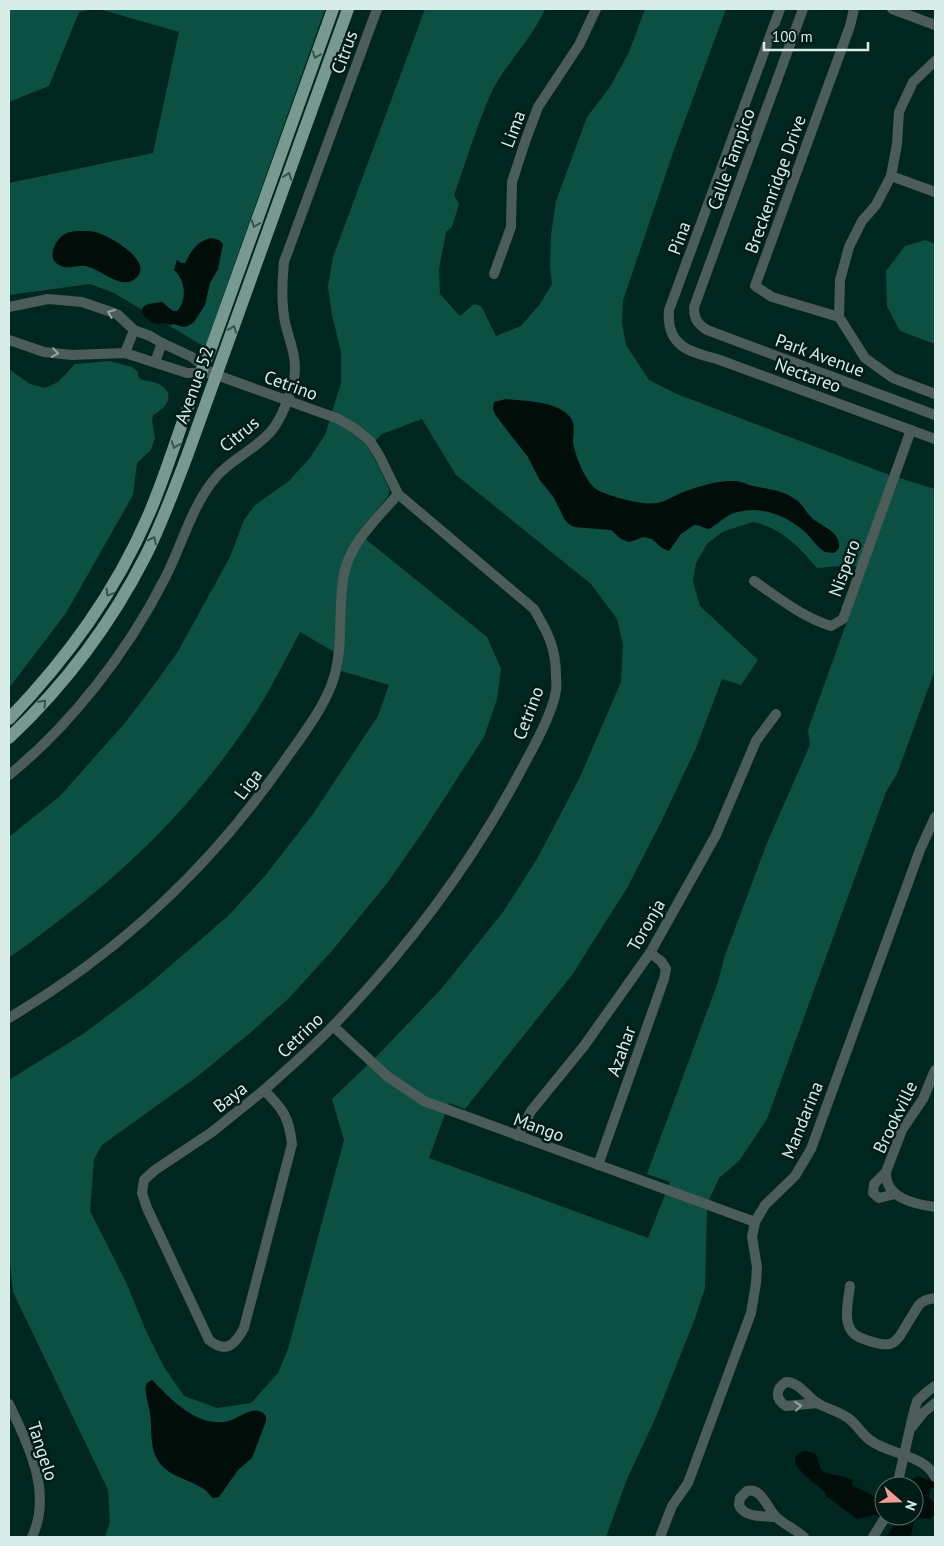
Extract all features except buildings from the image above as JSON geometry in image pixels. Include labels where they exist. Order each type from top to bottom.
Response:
[{"type":"main road","name":"Avenue 52","points":[[9,738],[79,661],[124,596],[159,526],[207,372],[333,9]]},
{"type":"main road","name":"Avenue 52","points":[[9,719],[63,660],[100,607],[126,562],[150,512],[207,372],[348,9]]},
{"type":"street","name":"Citrus","points":[[9,775],[68,718],[103,676],[131,638],[157,595],[175,560],[199,500],[212,481],[226,466],[261,441],[280,418],[294,377],[295,362],[282,299],[284,262],[377,9]]},
{"type":"street","name":"Lima","points":[[494,274],[511,227],[512,182],[538,107],[579,45],[596,9]]},
{"type":"street","name":"Pina","points":[[673,338],[667,325],[669,310],[780,9]]},
{"type":"street","name":"Calle Tampico","points":[[696,320],[694,307],[803,9]]},
{"type":"street","name":"Breckenridge Drive","points":[[839,317],[772,297],[755,286],[850,26],[854,9]]},
{"type":"street","points":[[892,9],[935,25]]},
{"type":"street","points":[[935,61],[913,82],[899,112],[897,144],[890,176],[876,205],[862,221],[849,247],[840,280],[839,317],[865,358],[893,378],[935,394]]},
{"type":"street","points":[[890,176],[935,192]]},
{"type":"street","points":[[9,307],[48,299],[82,302],[116,314],[134,330],[192,357],[207,372]]},
{"type":"street","name":"Park Avenue","points":[[696,320],[701,327],[712,332],[935,415]]},
{"type":"street","points":[[125,353],[134,330]]},
{"type":"street","name":"Nectareo","points":[[673,338],[684,348],[699,355],[717,359],[935,439]]},
{"type":"street","points":[[9,340],[44,352],[72,355],[125,353],[187,373],[207,372]]},
{"type":"street","points":[[155,362],[162,343]]},
{"type":"street","name":"Cetrino","points":[[207,372],[339,419],[357,430],[370,441],[398,494],[534,609],[547,632],[556,658],[557,690],[546,718],[485,835],[450,888],[389,965],[333,1026],[264,1090]]},
{"type":"street","name":"Nispero","points":[[754,581],[800,613],[821,623],[831,626],[843,619],[911,430]]},
{"type":"street","name":"Liga","points":[[9,1018],[36,1002],[126,936],[167,900],[203,864],[262,794],[314,717],[331,687],[336,668],[344,573],[357,543],[398,494]]},
{"type":"street","name":"Toronja","points":[[518,1136],[532,1111],[584,1046],[650,953],[716,835],[756,742],[776,714]]},
{"type":"street","name":"Mandarina","points":[[660,1537],[672,1506],[688,1483],[751,1314],[756,1283],[752,1237],[755,1222],[765,1205],[795,1176],[811,1149],[916,859],[935,817]]},
{"type":"street","name":"Azahar","points":[[598,1165],[664,979],[666,969],[661,961],[650,953]]},
{"type":"street","name":"Mango","points":[[333,1026],[387,1076],[424,1101],[755,1222]]},
{"type":"street","name":"Brookville","points":[[895,1194],[879,1198],[873,1193],[874,1184],[886,1175],[902,1130],[923,1100],[935,1070]]},
{"type":"street","name":"Baya","points":[[264,1090],[284,1113],[290,1127],[292,1144],[244,1328],[238,1340],[225,1348],[218,1347],[209,1340],[147,1208],[142,1193],[144,1180],[155,1170],[212,1132],[264,1090]]},
{"type":"street","points":[[886,1175],[888,1186],[901,1198],[935,1207]]},
{"type":"street","points":[[850,1286],[847,1315],[852,1334],[858,1338],[882,1345],[889,1345],[898,1339],[918,1306],[924,1301],[934,1299]]},
{"type":"street","points":[[899,1476],[909,1429],[918,1402],[928,1391],[934,1389]]},
{"type":"street","points":[[818,1403],[848,1418],[868,1440],[920,1462],[930,1468],[934,1475]]},
{"type":"street","points":[[909,1429],[935,1403]]},
{"type":"street","name":"Tangelo","points":[[9,1404],[32,1455],[40,1486],[41,1506],[32,1537]]},
{"type":"street","points":[[776,1516],[804,1537]]},
{"type":"street","points":[[873,1537],[880,1526]]},
{"type":"green space","points":[[9,9],[93,9],[79,12],[49,86],[9,102]]},
{"type":"green space","points":[[99,9],[325,9],[205,347],[114,293],[90,284],[9,295],[9,183],[153,153],[179,32]]},
{"type":"green space","points":[[425,9],[545,9],[533,31],[497,82],[486,105],[454,195],[459,204],[452,227],[446,232],[439,269],[440,294],[460,316],[474,304],[481,306],[496,336],[521,326],[540,304],[552,284],[550,267],[551,235],[556,201],[587,117],[610,87],[629,52],[645,9],[726,9],[675,147],[623,300],[622,323],[626,345],[649,380],[677,394],[887,474],[935,489],[935,670],[897,774],[886,792],[767,1119],[739,1161],[719,1178],[710,1198],[707,1210],[705,1288],[694,1321],[655,1419],[627,1479],[606,1537],[105,1537],[110,1522],[108,1490],[13,1292],[9,1252],[9,1080],[83,1034],[147,986],[228,916],[264,877],[313,814],[378,716],[389,685],[341,671],[343,657],[300,632],[254,716],[226,755],[184,807],[138,854],[88,898],[9,957],[9,837],[60,796],[124,724],[177,653],[230,557],[244,520],[255,505],[289,481],[309,459],[325,435],[341,383],[341,352],[332,315],[328,287],[333,257]],"holes":[[[422,419],[456,475],[591,584],[617,619],[623,644],[621,682],[580,777],[537,859],[503,912],[442,988],[377,1056],[332,1099],[344,1140],[288,1349],[278,1373],[251,1403],[217,1408],[184,1396],[164,1367],[146,1331],[127,1284],[90,1211],[94,1159],[102,1145],[198,1076],[289,998],[331,952],[388,882],[484,737],[497,699],[501,669],[487,637],[358,533],[390,491],[368,448],[382,434]],[[753,522],[773,529],[789,539],[817,568],[852,565],[865,571],[808,730],[810,745],[767,843],[647,1174],[670,1182],[648,1238],[429,1158],[449,1103],[465,1109],[572,975],[627,888],[696,748],[722,679],[741,685],[758,660],[700,606],[693,581],[696,563],[707,544],[722,532]]]},
{"type":"green space","points":[[925,240],[935,244],[935,344],[900,331],[887,306],[886,271],[905,246]]},
{"type":"green space","points":[[110,361],[132,367],[138,372],[138,377],[142,380],[151,381],[164,388],[169,398],[161,409],[153,415],[152,421],[155,438],[151,450],[137,463],[133,495],[66,613],[9,688],[9,369],[30,384],[45,388],[58,382],[75,364]]},
{"type":"shaded area","points":[[92,231],[118,243],[134,255],[139,262],[138,276],[132,281],[119,281],[85,266],[65,267],[55,262],[53,249],[61,237],[69,232]]},
{"type":"shaded area","points":[[211,238],[219,240],[223,244],[218,269],[210,283],[205,305],[194,322],[183,327],[174,324],[156,324],[148,320],[142,310],[148,304],[162,302],[173,311],[177,311],[183,301],[184,290],[181,279],[174,270],[177,260],[185,263],[195,247]]},
{"type":"shaded area","points":[[506,399],[531,401],[549,405],[565,412],[572,420],[574,426],[573,442],[584,474],[592,485],[600,491],[612,496],[650,504],[722,481],[736,481],[779,491],[795,499],[813,519],[830,530],[839,542],[839,548],[834,553],[825,552],[801,528],[784,517],[754,510],[731,514],[708,529],[694,525],[681,534],[669,551],[662,548],[652,539],[644,537],[629,542],[621,539],[611,530],[574,527],[565,520],[554,498],[539,479],[528,457],[496,416],[493,409],[494,402]]},
{"type":"shaded area","points":[[152,1380],[184,1409],[203,1419],[213,1422],[224,1422],[256,1410],[266,1416],[266,1421],[252,1458],[238,1470],[219,1497],[213,1498],[204,1489],[168,1471],[158,1460],[153,1447],[146,1390],[147,1383]]},
{"type":"shaded area","points":[[804,1451],[813,1453],[817,1457],[822,1471],[853,1480],[852,1485],[874,1496],[874,1515],[857,1519],[826,1496],[824,1491],[801,1471],[795,1460],[797,1455]]},
{"type":"shaded area","points":[[935,1475],[935,1486],[930,1490],[929,1497],[935,1504],[935,1514],[930,1519],[924,1518],[924,1479],[927,1480]]},
{"type":"shaded area","points":[[913,1526],[910,1537],[886,1537],[893,1527]]}]
